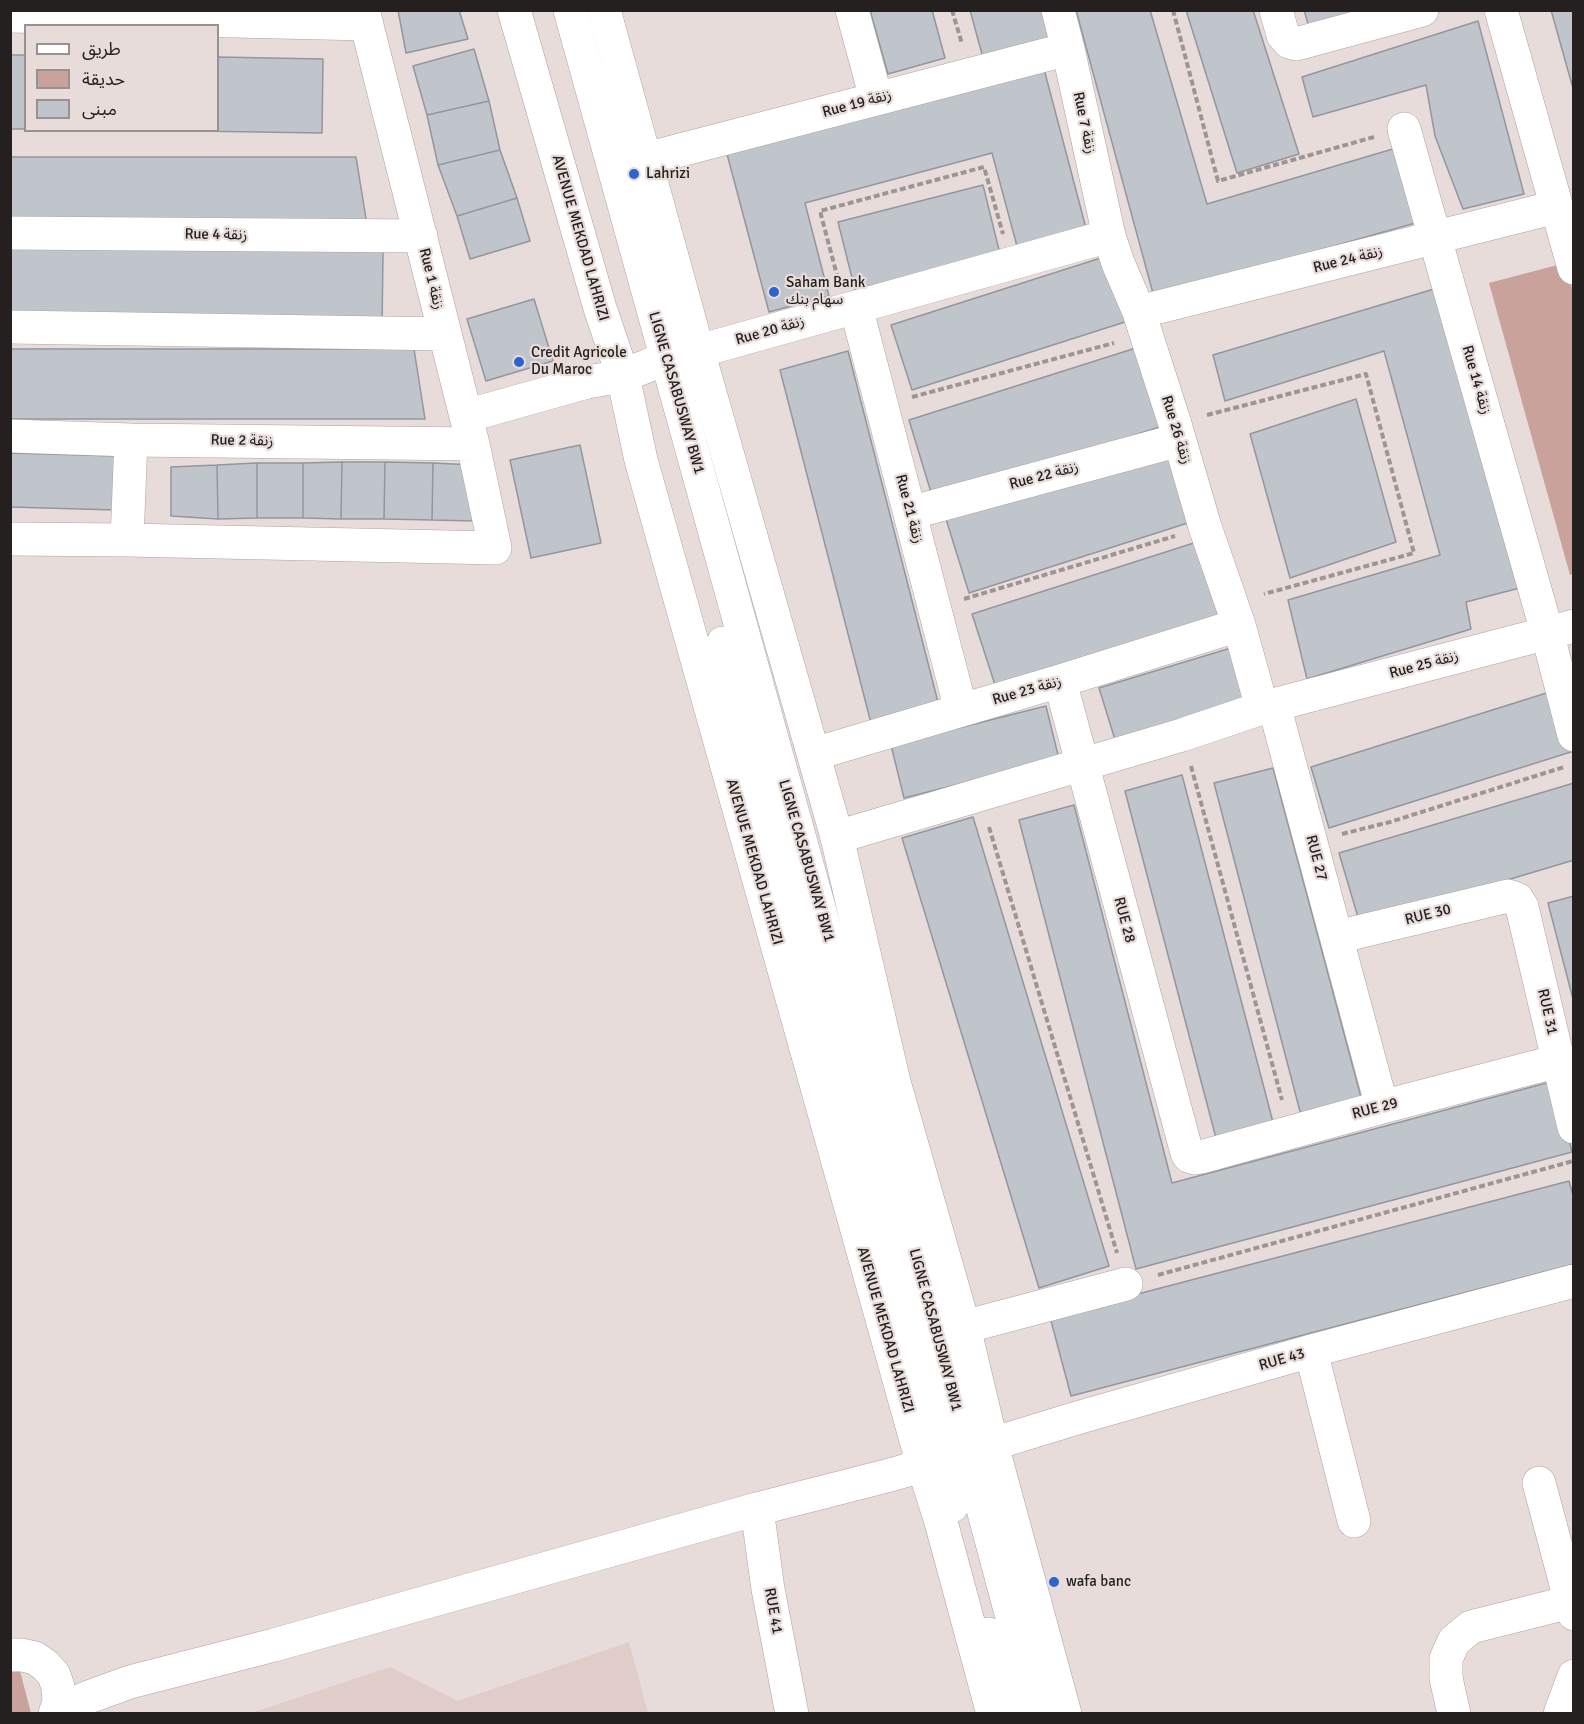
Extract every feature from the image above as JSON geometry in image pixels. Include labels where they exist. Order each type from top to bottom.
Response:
[{"type":"street","name":"AVENUE MEKDAD LAHRIZI","points":[[514,10],[600,308],[659,363],[814,754],[837,837],[894,1082],[964,1327],[955,1455],[941,1521],[993,1713]]},
{"type":"street","name":"LIGNE CASABUSWAY BW1","points":[[548,10],[659,363],[899,1195],[1011,1713]]},
{"type":"street","name":"LIGNE CASABUSWAY BW1","points":[[570,10],[659,363]]},
{"type":"street","name":"AVENUE MEKDAD LAHRIZI","points":[[604,10],[646,159],[659,363],[641,460],[955,1455],[1065,1713]]},
{"type":"street","points":[[852,10],[876,98]]},
{"type":"street","name":"Rue 7 زنقة","points":[[1058,10],[1109,236]]},
{"type":"street","points":[[1276,10],[1281,32],[1289,42],[1300,43],[1422,10]]},
{"type":"street","points":[[1501,10],[1574,268]]},
{"type":"street","points":[[10,16],[365,17]]},
{"type":"street","name":"Rue 1 زنقة","points":[[127,540],[495,548],[470,430],[365,17]]},
{"type":"street","name":"Rue 19 زنقة","points":[[646,159],[1068,49]]},
{"type":"street","name":"Rue 14 زنقة","points":[[1404,129],[1435,238],[1560,629],[1574,735]]},
{"type":"street","name":"Rue 24 زنقة","points":[[1142,323],[1435,238],[1556,207]]},
{"type":"street","name":"Rue 4 زنقة","points":[[10,233],[421,237]]},
{"type":"street","name":"Rue 20 زنقة","points":[[470,430],[587,382],[1109,236]]},
{"type":"street","name":"Rue 26 زنقة","points":[[1109,236],[1142,323],[1204,527],[1235,614]]},
{"type":"street","name":"Rue 21 زنقة","points":[[851,308],[882,406],[961,710]]},
{"type":"street","points":[[10,327],[445,334]]},
{"type":"street","name":"Rue 2 زنقة","points":[[10,436],[131,440],[470,430]]},
{"type":"street","name":"Rue 22 زنقة","points":[[910,513],[1177,432]]},
{"type":"street","points":[[10,539],[127,540],[131,440]]},
{"type":"street","name":"Rue 23 زنقة","points":[[814,754],[1060,681],[1235,614]]},
{"type":"street","name":"RUE 27","points":[[1235,614],[1268,706],[1311,842],[1382,1107]]},
{"type":"street","name":"Rue 25 زنقة","points":[[837,837],[1182,735],[1268,706],[1560,629]]},
{"type":"street","name":"RUE 28","points":[[1060,681],[1186,1153],[1191,1157]]},
{"type":"street","name":"RUE 30","points":[[1337,937],[1508,896],[1517,899]]},
{"type":"street","name":"RUE 31","points":[[1517,899],[1522,907],[1574,1127]]},
{"type":"street","name":"RUE 29","points":[[1191,1157],[1201,1157],[1558,1061]]},
{"type":"street","name":"RUE 43","points":[[55,1713],[86,1698],[130,1682],[286,1642],[757,1509],[894,1474],[1077,1418],[1311,1351],[1574,1281]]},
{"type":"street","points":[[964,1327],[1126,1284]]},
{"type":"street","points":[[1311,1351],[1354,1521]]},
{"type":"street","name":"LIGNE CASABUSWAY BW1","points":[[955,1455],[1038,1713]]},
{"type":"street","points":[[1454,1713],[1446,1678],[1446,1659],[1454,1641],[1471,1627],[1572,1608],[1539,1483]]},
{"type":"street","name":"RUE 41","points":[[757,1509],[768,1588],[792,1713]]},
{"type":"street","points":[[22,1652],[85,1675],[130,1682]]},
{"type":"street","points":[[22,1652],[54,1675],[59,1701],[55,1713]]},
{"type":"street","points":[[1560,1713],[1574,1676]]},
{"type":"path","points":[[1173,10],[1218,181],[1404,129]]},
{"type":"path","points":[[851,308],[820,211],[984,167],[1012,263]]},
{"type":"path","points":[[882,406],[1142,323]]},
{"type":"path","points":[[1177,432],[1366,374],[1414,554],[1235,614]]},
{"type":"path","points":[[935,608],[1204,527]]},
{"type":"path","points":[[1182,735],[1291,1133]]},
{"type":"path","points":[[1311,842],[1390,822],[1574,764]]},
{"type":"path","points":[[979,794],[1126,1284],[1574,1161]]},
{"type":"shaded area","points":[[629,1642],[648,1713],[251,1713],[390,1667],[458,1701]]},
{"type":"green space","points":[[1565,263],[1574,295],[1573,574],[1570,575],[1489,283]]},
{"type":"green space","points":[[11,1637],[31,1713],[11,1713]]},
{"type":"building","points":[[398,10],[459,10],[468,39],[406,53]]},
{"type":"building","points":[[870,10],[932,10],[945,58],[888,74]]},
{"type":"building","points":[[970,10],[1046,10],[1053,38],[983,58]]},
{"type":"building","points":[[1076,10],[1150,10],[1207,204],[1403,146],[1426,220],[1154,297]]},
{"type":"building","points":[[1186,10],[1253,10],[1299,154],[1237,173]]},
{"type":"building","points":[[1304,10],[1364,10],[1312,38]]},
{"type":"building","points":[[1551,10],[1574,10],[1574,92]]},
{"type":"building","points":[[1478,21],[1524,194],[1463,209],[1435,136],[1426,85],[1313,117],[1302,77]]},
{"type":"building","points":[[474,49],[489,101],[427,115],[413,66]]},
{"type":"building","points":[[10,55],[24,55],[24,129],[10,129]]},
{"type":"building","points":[[219,57],[323,59],[322,133],[219,131]]},
{"type":"building","points":[[1044,69],[1087,232],[1018,250],[992,153],[805,203],[829,296],[769,312],[727,154]]},
{"type":"building","points":[[489,101],[500,150],[438,165],[427,115]]},
{"type":"building","points":[[500,150],[517,198],[457,216],[438,165]]},
{"type":"building","points":[[10,157],[356,157],[367,225],[10,225]]},
{"type":"building","points":[[983,185],[1000,254],[855,290],[838,222]]},
{"type":"building","points":[[517,198],[530,241],[470,259],[457,216]]},
{"type":"building","points":[[10,246],[383,251],[382,331],[10,327]]},
{"type":"building","points":[[1107,256],[1128,321],[912,390],[891,325]]},
{"type":"building","points":[[1444,286],[1531,585],[1466,602],[1471,629],[1307,679],[1288,600],[1440,555],[1384,351],[1225,401],[1213,355]]},
{"type":"building","points":[[534,299],[553,361],[486,381],[467,319]]},
{"type":"building","points":[[1139,347],[1163,426],[933,499],[909,420]]},
{"type":"building","points":[[10,349],[414,349],[425,419],[10,419]]},
{"type":"building","points":[[848,351],[939,706],[871,723],[780,370]]},
{"type":"building","points":[[1356,399],[1396,542],[1290,578],[1250,434]]},
{"type":"building","points":[[580,445],[601,543],[531,558],[510,460]]},
{"type":"building","points":[[1171,447],[1194,521],[969,593],[946,519]]},
{"type":"building","points":[[10,453],[116,456],[115,510],[10,507]]},
{"type":"building","points":[[342,462],[341,519],[303,518],[303,463]]},
{"type":"building","points":[[342,462],[385,462],[384,519],[341,519]]},
{"type":"building","points":[[385,462],[433,463],[432,520],[384,519]]},
{"type":"building","points":[[257,463],[303,463],[303,518],[257,518]]},
{"type":"building","points":[[257,463],[257,518],[218,519],[217,465]]},
{"type":"building","points":[[433,463],[475,465],[476,521],[432,520]]},
{"type":"building","points":[[217,465],[218,519],[171,516],[171,467]]},
{"type":"building","points":[[1200,541],[1225,619],[997,691],[972,614]]},
{"type":"building","points":[[1234,647],[1252,705],[1117,746],[1099,688]]},
{"type":"building","points":[[1556,690],[1574,751],[1329,828],[1311,767]]},
{"type":"building","points":[[1046,706],[1059,759],[904,798],[891,745]]},
{"type":"building","points":[[1273,768],[1362,1101],[1302,1119],[1214,783]]},
{"type":"building","points":[[1182,775],[1274,1126],[1217,1142],[1125,791]]},
{"type":"building","points":[[1574,783],[1574,860],[1360,924],[1339,853]]},
{"type":"building","points":[[1074,805],[1172,1183],[1554,1081],[1572,1152],[1136,1269],[1019,820]]},
{"type":"building","points":[[973,817],[1109,1266],[1039,1288],[902,838]]},
{"type":"building","points":[[1574,896],[1574,1003],[1548,903]]},
{"type":"building","points":[[1569,1181],[1574,1199],[1574,1264],[1071,1396],[1050,1317]]},
{"type":"place","name":"Lahrizi","points":[[634,174]]},
{"type":"place","name":"Saham Bank سهام بنك","points":[[774,292]]},
{"type":"place","name":"Credit Agricole Du Maroc","points":[[519,362]]},
{"type":"place","name":"wafa banc","points":[[1054,1582]]}]
